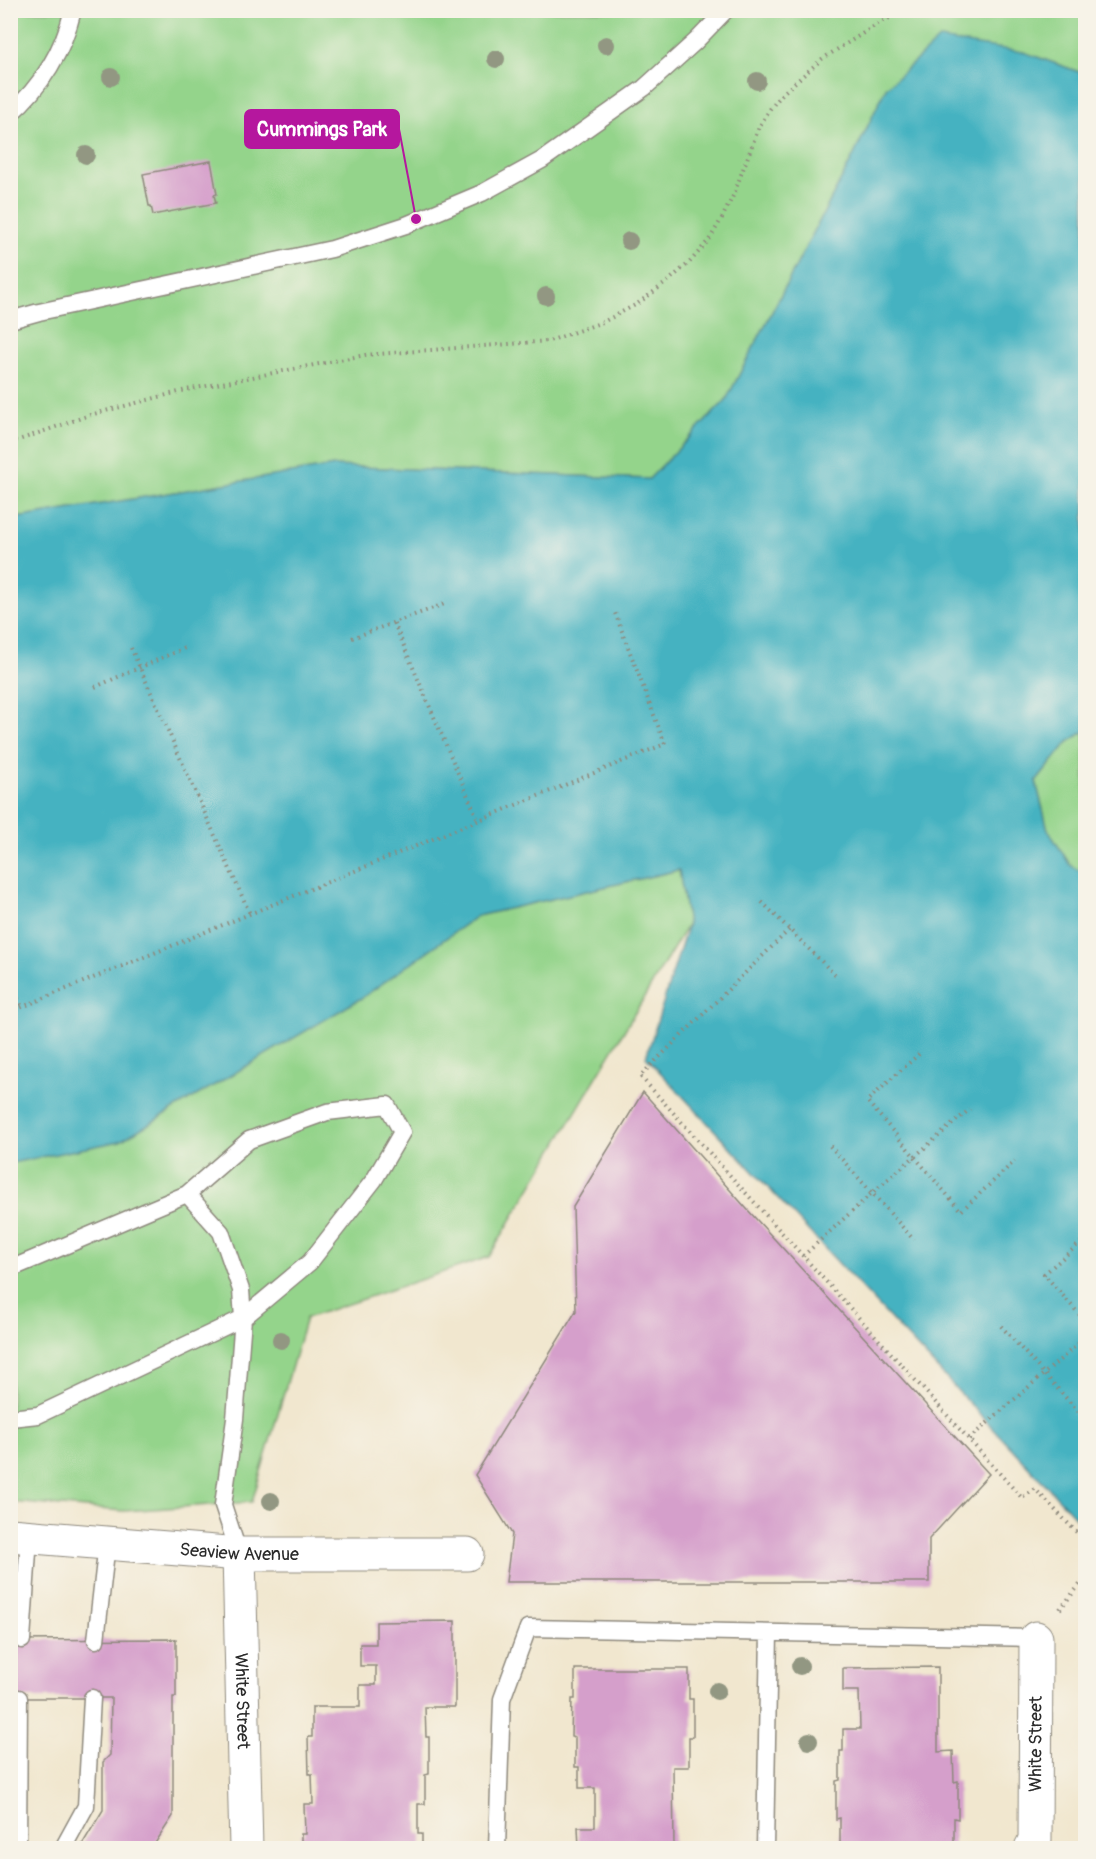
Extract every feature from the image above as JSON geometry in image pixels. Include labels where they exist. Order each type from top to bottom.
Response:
[{"type":"street","name":"Seaview Avenue","points":[[20,1536],[239,1554],[466,1554]]},
{"type":"street","name":"White Street","points":[[239,1554],[246,1848]]},
{"type":"street","name":"White Street","points":[[1030,1848],[1035,1840],[1036,1638]]},
{"type":"lane","points":[[10,114],[30,96],[59,52],[73,10]]},
{"type":"lane","points":[[10,320],[332,249],[406,225],[482,193],[542,160],[644,88],[726,10]]},
{"type":"lane","points":[[10,1269],[187,1194],[249,1140],[327,1112],[387,1105],[402,1132],[374,1180],[310,1262],[243,1318],[38,1415],[10,1418]]},
{"type":"lane","points":[[187,1194],[221,1232],[241,1290],[243,1318],[235,1419],[223,1505],[239,1554]]},
{"type":"lane","points":[[20,1536],[17,1612],[22,1640]]},
{"type":"lane","points":[[96,1640],[107,1543]]},
{"type":"lane","points":[[497,1848],[502,1699],[528,1628],[1036,1638]]},
{"type":"lane","points":[[765,1848],[769,1633]]},
{"type":"lane","points":[[18,1848],[19,1698]]},
{"type":"lane","points":[[63,1848],[86,1806],[92,1698]]},
{"type":"path","points":[[10,442],[90,415],[186,390],[364,355],[549,340],[603,322],[638,304],[667,282],[689,263],[708,240],[733,196],[759,127],[770,109],[796,80],[822,58],[854,37],[907,10]]},
{"type":"path","points":[[352,638],[447,603]]},
{"type":"path","points":[[10,1012],[665,744],[615,613]]},
{"type":"path","points":[[394,623],[478,820]]},
{"type":"path","points":[[95,687],[187,647]]},
{"type":"path","points":[[131,648],[250,914]]},
{"type":"path","points":[[762,902],[835,975]]},
{"type":"path","points":[[789,930],[640,1076],[1023,1497],[1035,1489],[1086,1542]]},
{"type":"path","points":[[10,982],[22,1007]]},
{"type":"path","points":[[919,1054],[867,1101],[962,1211],[1015,1161]]},
{"type":"path","points":[[803,1256],[970,1109]]},
{"type":"path","points":[[830,1146],[914,1240]]},
{"type":"path","points":[[1086,1238],[1044,1274],[1086,1322]]},
{"type":"path","points":[[1001,1326],[1086,1420]]},
{"type":"path","points":[[969,1439],[1086,1336]]},
{"type":"green space","points":[[11,11],[1085,11],[1085,74],[1023,52],[886,88],[853,157],[726,400],[649,479],[334,466],[11,519]]},
{"type":"green space","points":[[1085,731],[1085,874],[1070,865],[1048,830],[1036,782],[1068,742]]},
{"type":"green space","points":[[679,870],[688,924],[489,1257],[306,1318],[252,1502],[124,1511],[11,1502],[10,1163],[120,1141],[363,997],[477,916]]},
{"type":"water","points":[[939,39],[1023,52],[1085,74],[1085,731],[1068,742],[1036,782],[1048,830],[1070,865],[1085,874],[1085,1527],[646,1057],[688,924],[679,870],[477,916],[363,997],[120,1141],[11,1163],[11,519],[334,466],[649,479],[726,400],[853,157],[886,88]]},
{"type":"building","points":[[211,161],[217,194],[214,195],[216,203],[153,215],[143,174]]},
{"type":"building","points":[[643,1092],[989,1474],[929,1539],[929,1582],[506,1582],[512,1534],[475,1475],[576,1311],[573,1207]]},
{"type":"building","points":[[455,1621],[455,1707],[425,1707],[426,1737],[429,1737],[429,1774],[425,1775],[425,1804],[418,1804],[418,1834],[422,1834],[422,1848],[301,1848],[301,1834],[305,1834],[304,1804],[313,1804],[308,1737],[312,1737],[312,1707],[360,1707],[360,1685],[376,1685],[376,1666],[360,1666],[360,1644],[376,1644],[376,1622]]},
{"type":"building","points":[[176,1639],[176,1697],[173,1697],[173,1816],[152,1848],[80,1848],[103,1810],[103,1762],[110,1755],[111,1698],[10,1698],[10,1640]]},
{"type":"building","points":[[938,1667],[938,1752],[953,1751],[954,1782],[958,1781],[958,1819],[954,1818],[954,1848],[840,1848],[840,1818],[836,1819],[836,1781],[840,1780],[843,1729],[860,1729],[859,1691],[843,1691],[843,1668]]},
{"type":"building","points":[[575,1669],[689,1669],[689,1699],[693,1699],[693,1737],[689,1737],[689,1767],[673,1767],[674,1848],[579,1848],[578,1827],[595,1827],[595,1788],[579,1788],[579,1767],[575,1767],[575,1737],[571,1736]]},
{"type":"place","name":"Cummings Park","points":[[416,219]]}]
